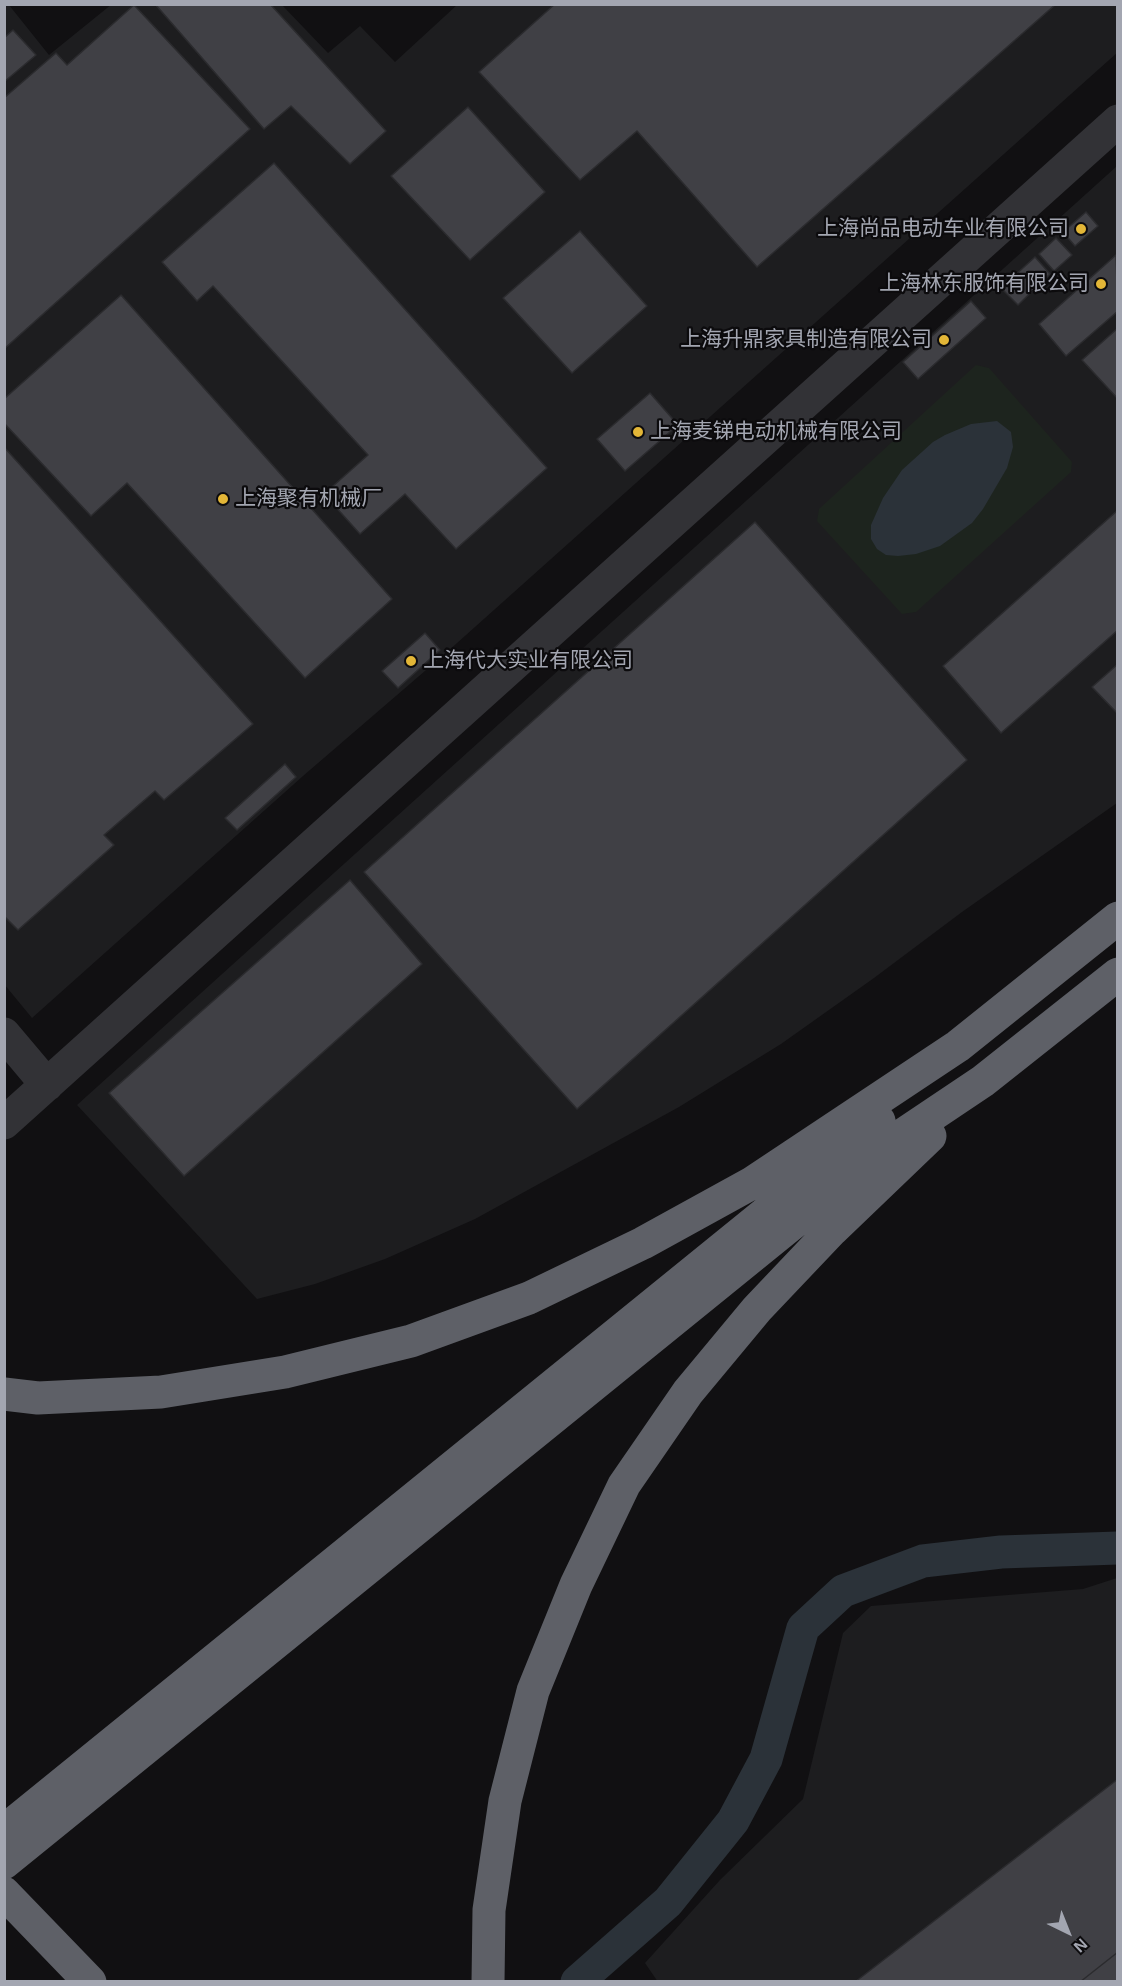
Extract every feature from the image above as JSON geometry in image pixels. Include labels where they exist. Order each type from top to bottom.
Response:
[{"type":"highway","points":[[4,1394],[38,1398],[161,1392],[285,1372],[411,1341],[529,1298],[643,1243],[752,1183],[958,1046],[1118,918]]},
{"type":"highway","points":[[4,1831],[898,1138],[983,1081],[1118,974]]},
{"type":"highway","points":[[4,1863],[515,1433],[896,1107],[958,1046]]},
{"type":"highway","points":[[488,1982],[489,1910],[505,1801],[533,1691],[576,1585],[624,1485],[688,1392],[757,1309],[832,1230],[911,1156],[983,1081]]},
{"type":"highway","points":[[4,1893],[90,1982]]},
{"type":"street","points":[[4,1123],[1118,121]]},
{"type":"street","points":[[4,1034],[47,1085]]},
{"type":"shaded area","points":[[112,4],[282,5],[328,53],[360,26],[395,62],[457,5],[1117,4],[1118,52],[447,652],[303,776],[32,1018],[4,984],[4,5],[9,5],[49,55]]},
{"type":"shaded area","points":[[1117,166],[1117,803],[781,1044],[679,1107],[475,1219],[385,1259],[315,1284],[257,1299],[77,1105]]},
{"type":"shaded area","points":[[976,365],[989,368],[1072,462],[1071,472],[916,612],[902,614],[817,521],[819,509]]},
{"type":"shaded area","points":[[997,421],[1011,432],[1013,447],[1007,468],[972,523],[940,546],[916,554],[886,555],[877,549],[871,539],[871,525],[883,498],[902,470],[933,442],[945,435],[971,424]]},
{"type":"shaded area","points":[[1117,1578],[1117,1981],[658,1982],[645,1963],[720,1880],[803,1799],[843,1633],[871,1606],[1083,1589]]},
{"type":"building","points":[[155,4],[270,4],[386,131],[350,164],[291,106],[264,129]]},
{"type":"building","points":[[555,4],[1056,4],[757,267],[637,131],[580,180],[479,72]]},
{"type":"building","points":[[134,5],[250,129],[4,349],[4,98],[56,53],[67,65]]},
{"type":"building","points":[[13,30],[36,55],[4,82],[4,38]]},
{"type":"building","points":[[468,107],[545,192],[470,260],[391,176]]},
{"type":"building","points":[[274,163],[547,468],[456,549],[405,494],[360,534],[324,494],[368,455],[213,286],[197,301],[162,262]]},
{"type":"building","name":"上海尚品电动车业有限公司","points":[[1086,212],[1098,226],[1075,246],[1063,232]]},
{"type":"building","points":[[580,231],[647,306],[572,373],[503,298]]},
{"type":"building","points":[[1056,238],[1072,255],[1054,271],[1039,254]]},
{"type":"building","name":"上海林东服饰有限公司","points":[[1116,255],[1118,311],[1066,356],[1039,324]]},
{"type":"building","points":[[1035,257],[1050,274],[1018,305],[1001,288]]},
{"type":"building","name":"上海聚有机械厂","points":[[121,295],[392,599],[305,678],[127,483],[91,516],[4,423],[4,399]]},
{"type":"building","name":"上海升鼎家具制造有限公司","points":[[971,301],[986,318],[918,379],[903,362]]},
{"type":"building","points":[[1118,328],[1118,399],[1082,360]]},
{"type":"building","name":"上海麦锑电动机械有限公司","points":[[650,393],[678,425],[625,471],[597,439]]},
{"type":"building","points":[[4,447],[253,724],[164,800],[155,791],[104,835],[114,845],[18,930],[4,916]]},
{"type":"building","points":[[1118,510],[1118,630],[1001,733],[943,666]]},
{"type":"building","points":[[755,522],[967,760],[577,1109],[364,872]]},
{"type":"building","name":"上海代大实业有限公司","points":[[425,633],[440,650],[398,688],[382,671]]},
{"type":"building","points":[[1118,664],[1118,714],[1092,687]]},
{"type":"building","points":[[285,764],[296,777],[237,830],[225,818]]},
{"type":"building","points":[[350,880],[422,964],[184,1176],[109,1093]]},
{"type":"building","points":[[1118,1779],[1118,1952],[1080,1982],[855,1982]]},
{"type":"building","points":[[1118,1952],[1118,1982],[1080,1982]]},
{"type":"waterway","points":[[577,1982],[668,1902],[733,1821],[766,1759],[803,1628],[843,1591],[923,1561],[1001,1552],[1118,1548]]},
{"type":"place","name":"上海尚品电动车业有限公司","points":[[1081,229]]},
{"type":"place","name":"上海林东服饰有限公司","points":[[1101,284]]},
{"type":"place","name":"上海升鼎家具制造有限公司","points":[[944,340]]},
{"type":"place","name":"上海麦锑电动机械有限公司","points":[[638,432]]},
{"type":"place","name":"上海聚有机械厂","points":[[223,499]]},
{"type":"place","name":"上海代大实业有限公司","points":[[411,661]]}]
